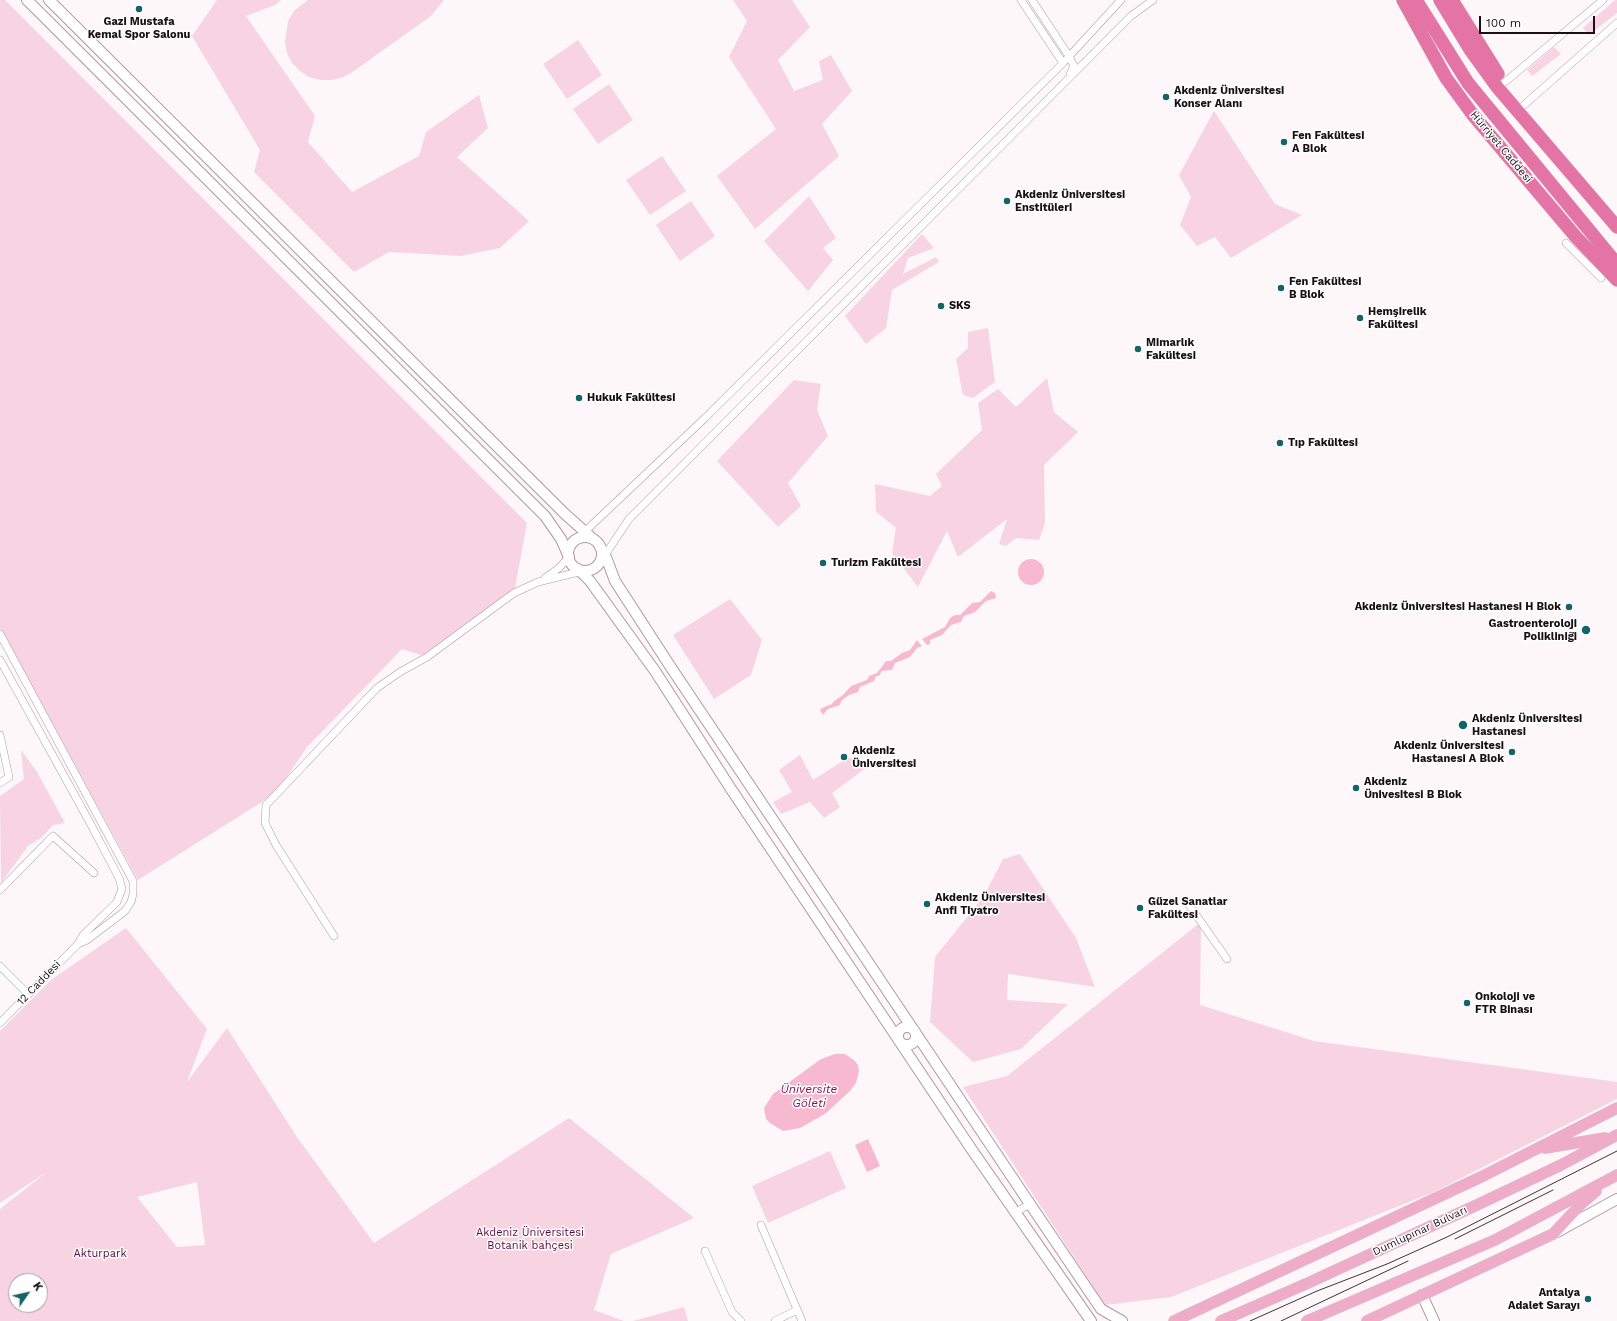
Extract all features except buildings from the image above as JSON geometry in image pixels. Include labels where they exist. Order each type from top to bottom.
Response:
[{"type":"highway","name":"Hürriyet Caddesi","points":[[1403,0],[1446,78],[1473,115],[1576,237],[1617,280]]},
{"type":"highway","points":[[1416,0],[1468,83],[1617,264]]},
{"type":"highway","points":[[1440,0],[1484,69],[1522,117],[1617,227]]},
{"type":"highway","points":[[1452,0],[1493,66],[1617,217]]},
{"type":"main road","points":[[1174,1321],[1483,1176],[1617,1108]]},
{"type":"main road","points":[[1533,1151],[1616,1136]]},
{"type":"main road","name":"Dumlupınar Bulvarı","points":[[1221,1321],[1308,1283],[1561,1165],[1616,1136]]},
{"type":"main road","points":[[1306,1321],[1495,1240],[1615,1176]]},
{"type":"main road","points":[[1367,1321],[1554,1234],[1581,1204],[1615,1176]]},
{"type":"street","points":[[27,0],[546,516],[561,540],[570,562],[590,581],[655,671],[731,789],[900,1041],[1091,1321]]},
{"type":"street","points":[[50,0],[585,537],[603,551],[615,580],[670,666],[1030,1204],[1101,1309],[1122,1321]]},
{"type":"street","points":[[1021,0],[1063,63]]},
{"type":"street","points":[[1032,0],[1074,66],[1073,71],[1056,93]]},
{"type":"street","points":[[334,936],[276,845],[265,824],[266,805],[377,688],[400,672],[427,657],[514,593],[538,582],[560,568],[568,557],[570,547],[585,537],[1063,63],[1121,0]]},
{"type":"street","points":[[538,582],[590,570],[599,564],[603,551],[629,519],[1056,93],[1131,16],[1153,0]]},
{"type":"street","points":[[1506,82],[1603,0]]},
{"type":"street","points":[[1524,105],[1617,23]]},
{"type":"street","points":[[1566,243],[1601,278]]},
{"type":"street","points":[[0,634],[133,881],[132,898],[125,911],[87,940],[78,944]]},
{"type":"street","points":[[0,660],[3,672],[122,883],[120,898],[83,935],[78,944]]},
{"type":"street","points":[[0,735],[9,777],[0,783]]},
{"type":"street","points":[[0,890],[53,836],[94,873]]},
{"type":"street","points":[[1189,905],[1227,959]]},
{"type":"street","name":"12 Caddesi","points":[[0,1023],[78,944]]},
{"type":"street","points":[[0,966],[28,994]]},
{"type":"street","points":[[900,1041],[906,1045],[913,1043],[917,1037],[915,1030]]},
{"type":"street","points":[[1554,1234],[1617,1199]]},
{"type":"street","points":[[1016,1212],[1030,1204]]},
{"type":"street","points":[[761,1226],[802,1321]]},
{"type":"street","points":[[705,1251],[732,1312],[742,1321]]},
{"type":"street","points":[[1422,1295],[1434,1321]]},
{"type":"street","points":[[775,1321],[797,1310]]},
{"type":"green space","points":[[0,0],[5,0],[527,523],[514,593],[427,657],[402,649],[307,747],[276,793],[138,880],[0,628]]},
{"type":"green space","points":[[217,0],[281,0],[275,5],[246,16],[315,116],[308,142],[352,192],[419,156],[426,132],[479,95],[488,128],[457,157],[529,221],[500,248],[461,256],[389,252],[354,272],[254,172],[260,150],[192,36]]},
{"type":"green space","points":[[308,0],[444,0],[431,16],[351,73],[341,78],[320,80],[309,77],[292,63],[287,53],[285,42],[288,21],[294,11]]},
{"type":"green space","points":[[733,0],[792,0],[810,27],[778,60],[794,91],[823,80],[819,61],[831,55],[852,91],[822,124],[839,156],[755,229],[717,176],[776,129],[729,57],[747,21]]},
{"type":"green space","points":[[1615,0],[1617,0],[1617,13],[1589,35],[1583,28]]},
{"type":"green space","points":[[578,40],[602,75],[567,99],[543,64]]},
{"type":"green space","points":[[1554,47],[1561,54],[1532,76],[1527,70]]},
{"type":"green space","points":[[609,84],[633,120],[598,144],[573,109]]},
{"type":"green space","points":[[1214,111],[1275,204],[1302,215],[1231,258],[1215,237],[1197,246],[1180,225],[1191,197],[1179,175]]},
{"type":"green space","points":[[662,156],[686,191],[650,215],[626,180]]},
{"type":"green space","points":[[809,196],[836,238],[823,248],[833,260],[808,291],[764,241]]},
{"type":"green space","points":[[691,201],[715,236],[680,261],[656,225]]},
{"type":"green space","points":[[922,234],[934,248],[908,258],[903,274],[936,257],[939,262],[892,290],[886,328],[866,344],[845,316]]},
{"type":"green space","points":[[988,328],[995,382],[973,398],[963,395],[956,359],[968,348],[968,332]]},
{"type":"green space","points":[[1047,378],[1054,412],[1078,432],[1044,465],[1045,523],[1039,540],[1016,538],[1006,546],[999,544],[1007,519],[958,557],[947,531],[918,587],[892,553],[896,528],[876,512],[875,484],[930,496],[942,486],[936,474],[982,430],[978,403],[998,389],[1016,407]]},
{"type":"green space","points":[[794,380],[821,384],[817,410],[828,436],[788,483],[801,506],[778,527],[717,461]]},
{"type":"green space","points":[[730,599],[762,640],[751,675],[714,699],[673,635]]},
{"type":"green space","points":[[21,750],[37,772],[65,823],[53,825],[41,838],[28,846],[1,883],[0,796],[24,779]]},
{"type":"green space","points":[[800,755],[813,780],[849,757],[866,768],[832,793],[840,807],[824,818],[810,802],[781,814],[773,802],[792,792],[779,770]]},
{"type":"green space","points":[[1020,854],[1076,938],[1095,987],[1008,974],[1007,1000],[1068,1004],[1021,1049],[973,1062],[930,1022],[935,957],[984,896],[1003,859]]},
{"type":"green space","points":[[1201,922],[1200,1005],[1314,1041],[1617,1082],[1617,1099],[1434,1192],[1171,1297],[1105,1305],[963,1087],[1007,1076]]},
{"type":"green space","points":[[126,928],[207,1029],[187,1082],[227,1028],[297,1137],[374,1243],[569,1118],[694,1218],[611,1254],[594,1310],[624,1321],[0,1321],[0,1209],[48,1171],[0,1203],[0,1031],[51,980]],"holes":[[[197,1182],[205,1245],[177,1247],[137,1197]]]},
{"type":"green space","points":[[830,1151],[846,1188],[768,1223],[752,1186]]},
{"type":"green space","points":[[684,1307],[688,1321],[633,1321]]},
{"type":"water","points":[[1031,559],[1040,563],[1044,572],[1040,581],[1031,585],[1022,581],[1018,572],[1022,563]]},
{"type":"water","points":[[991,591],[995,593],[996,598],[986,601],[975,612],[964,616],[961,622],[951,625],[942,635],[930,640],[930,644],[927,645],[922,639],[945,627],[950,618],[955,615],[960,615],[972,603],[980,602]]},
{"type":"water","points":[[917,640],[922,646],[917,648],[910,657],[895,663],[892,670],[882,671],[879,676],[876,676],[874,681],[860,687],[858,692],[849,695],[841,701],[840,705],[828,709],[823,715],[820,710],[822,708],[832,704],[851,686],[867,680],[869,676],[877,673],[886,661],[891,661],[902,653],[910,650]]},
{"type":"water","name":"Üniversite Göleti","points":[[835,1054],[845,1054],[854,1060],[858,1065],[859,1071],[856,1083],[850,1091],[825,1114],[800,1128],[783,1131],[766,1119],[764,1108],[773,1094],[821,1059]]},
{"type":"water","points":[[868,1139],[880,1166],[867,1172],[855,1145]]},
{"type":"tram line","points":[[1250,1321],[1317,1291],[1387,1264],[1447,1237],[1617,1151]]},
{"type":"tram line","points":[[1455,1239],[1553,1190]]},
{"type":"tram line","points":[[1281,1321],[1408,1261]]},
{"type":"place","name":"Gazi Mustafa Kemal Spor Salonu","points":[[139,9]]},
{"type":"place","name":"Akdeniz Üniversitesi Konser Alanı","points":[[1166,97]]},
{"type":"place","name":"Fen Fakültesi A Blok","points":[[1284,142]]},
{"type":"place","name":"Akdeniz Üniversitesi Enstitüleri","points":[[1007,201]]},
{"type":"place","name":"Fen Fakültesi B Blok","points":[[1281,288]]},
{"type":"place","name":"SKS","points":[[941,306]]},
{"type":"place","name":"Hemşirelik Fakültesi","points":[[1360,318]]},
{"type":"place","name":"Mimarlık Fakültesi","points":[[1138,349]]},
{"type":"place","name":"Hukuk Fakültesi","points":[[579,398]]},
{"type":"place","name":"Tıp Fakültesi","points":[[1280,443]]},
{"type":"place","name":"Turizm Fakültesi","points":[[823,563]]},
{"type":"place","name":"Akdeniz Üniversitesi Hastanesi H Blok","points":[[1569,607]]},
{"type":"place","name":"Gastroenteroloji Polikliniği","points":[[1586,630]]},
{"type":"place","name":"Akdeniz Üniversitesi Hastanesi","points":[[1463,725]]},
{"type":"place","name":"Akdeniz Üniversitesi Hastanesi A Blok","points":[[1512,752]]},
{"type":"place","name":"Akdeniz Üniversitesi","points":[[844,757]]},
{"type":"place","name":"Akdeniz Ünivesitesi B Blok","points":[[1356,788]]},
{"type":"place","name":"Akdeniz Üniversitesi Anfi Tiyatro","points":[[927,904]]},
{"type":"place","name":"Güzel Sanatlar Fakültesi","points":[[1140,908]]},
{"type":"place","name":"Onkoloji ve FTR Binası","points":[[1467,1003]]},
{"type":"place","name":"Antalya Adalet Sarayı","points":[[1588,1299]]},
{"type":"park label","name":"Akdeniz Üniversitesi Botanik bahçesi","points":[[530,1239]]},
{"type":"park label","name":"Akturpark","points":[[100,1254]]}]
